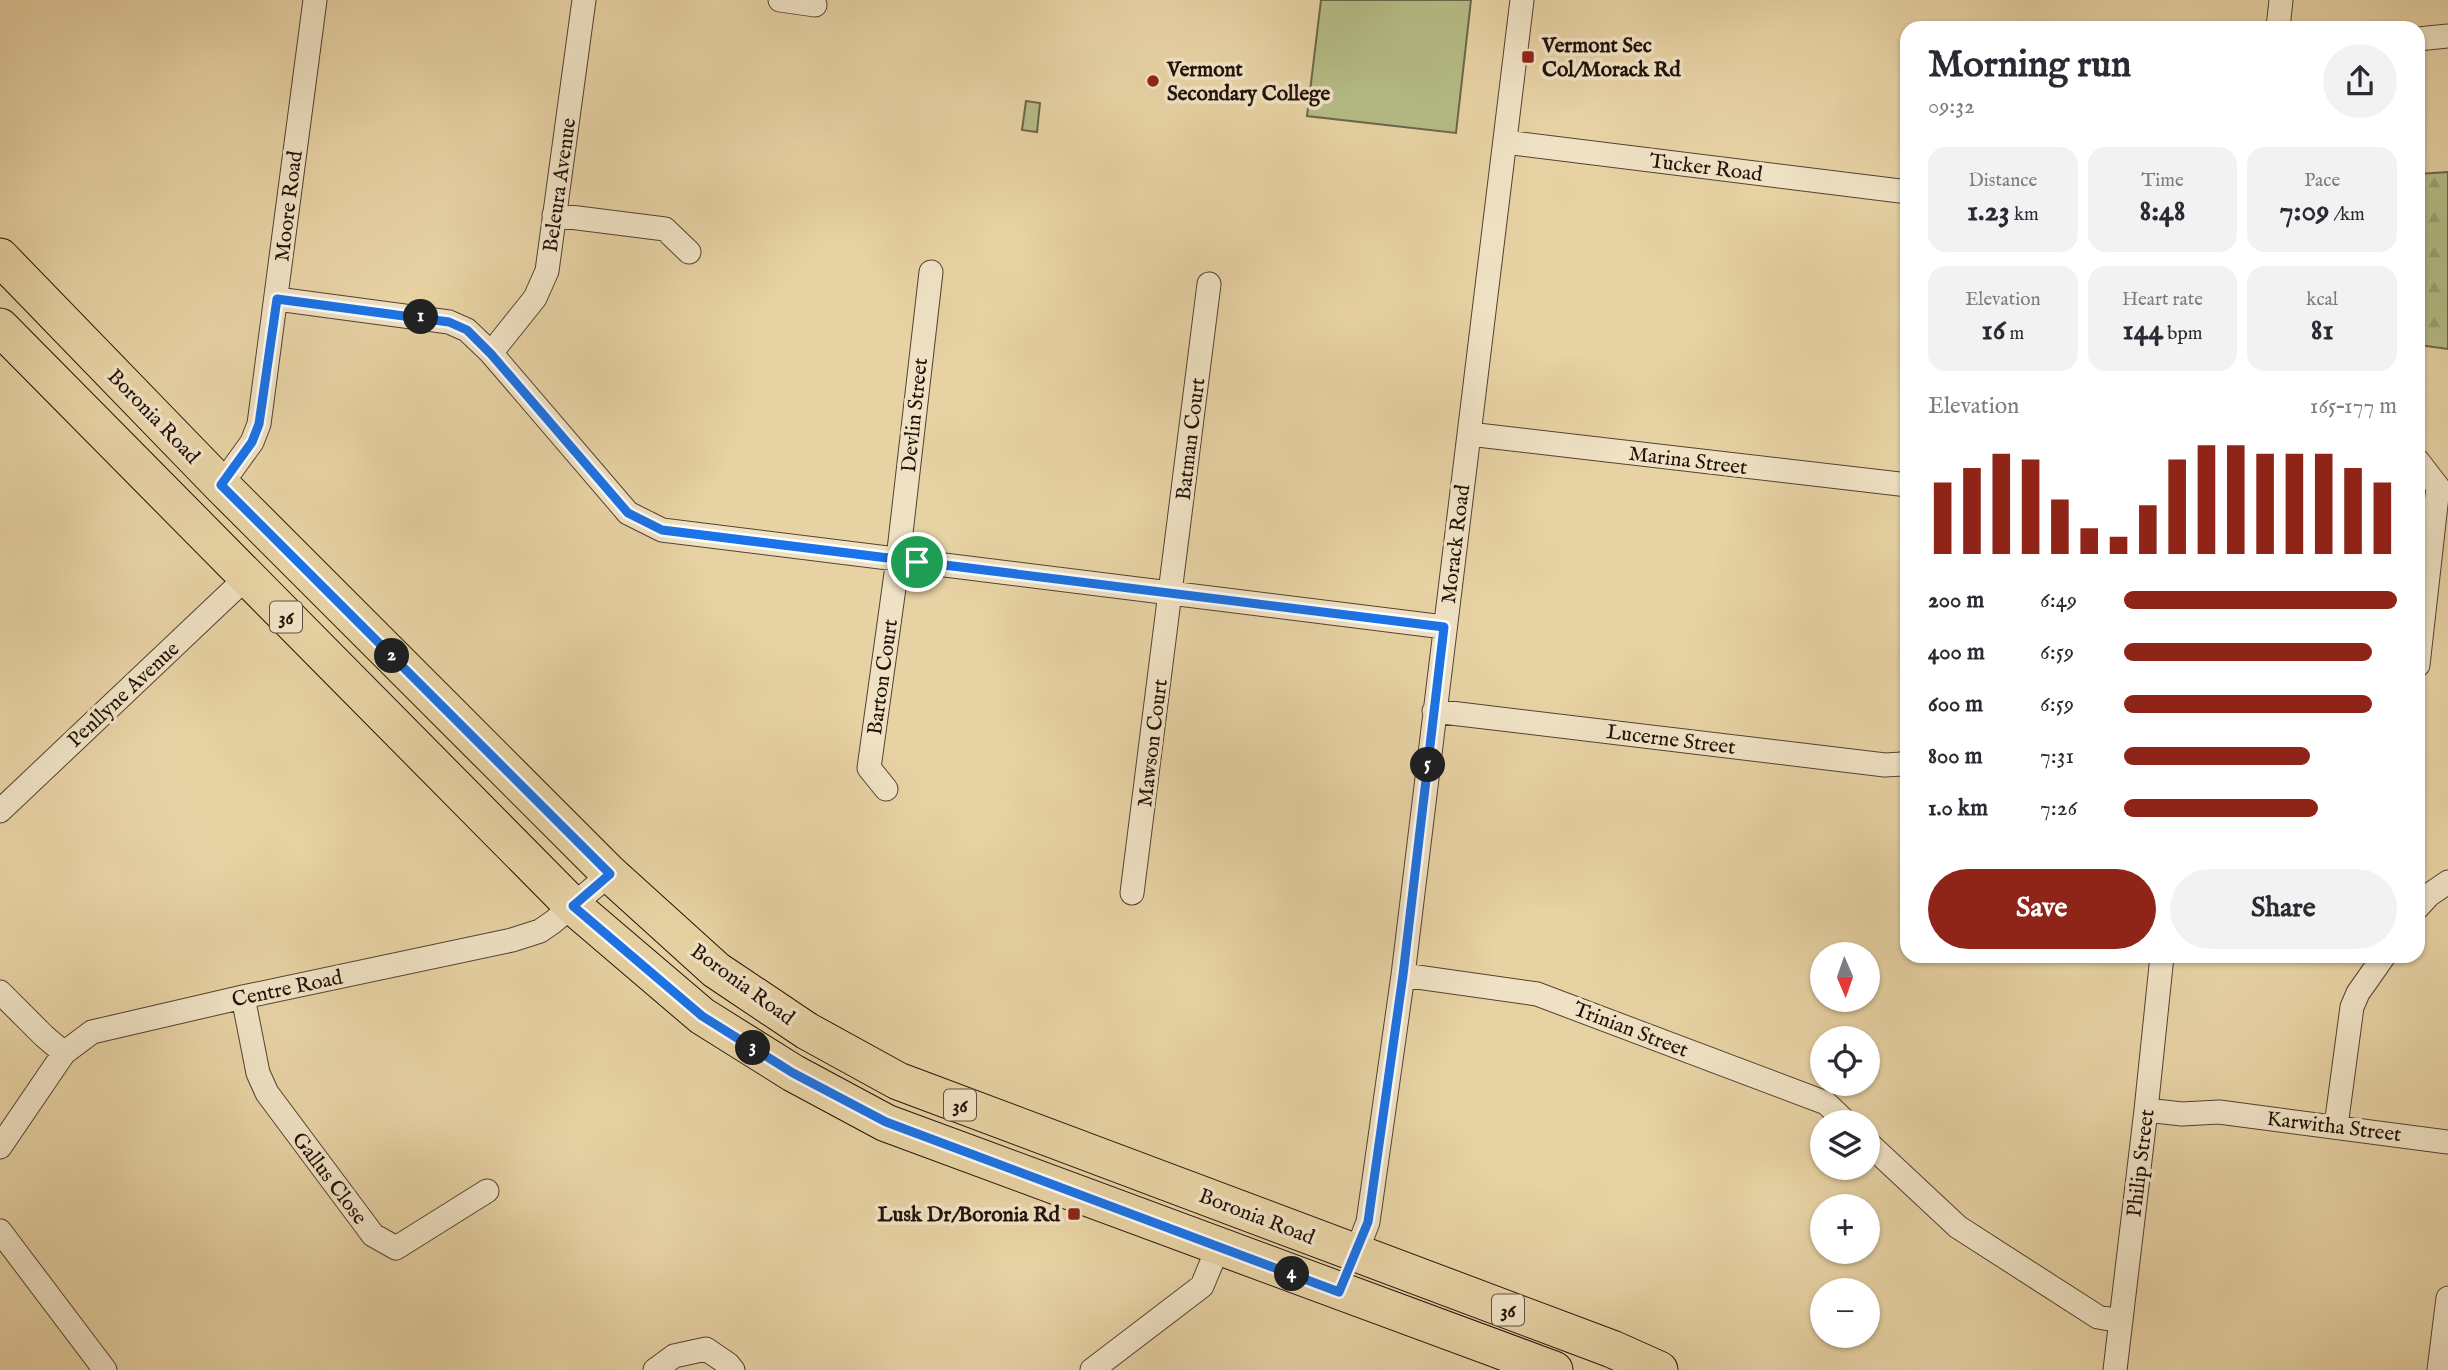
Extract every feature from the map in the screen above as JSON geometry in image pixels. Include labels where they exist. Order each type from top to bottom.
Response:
[{"type":"main road","name":"Boronia Road","points":[[0,257],[221,485],[610,874],[716,970],[807,1031],[898,1082],[1612,1349],[1659,1370]]},
{"type":"main road","name":"Boronia Road","points":[[0,327],[573,906],[702,1016],[793,1073],[886,1122],[1554,1370]]},
{"type":"main road","points":[[1219,1245],[1232,1206]]},
{"type":"main road","points":[[1339,1292],[1356,1253]]},
{"type":"street","name":"Moore Road","points":[[221,485],[252,442],[259,424],[315,0]]},
{"type":"street","name":"Beleura Avenue","points":[[491,354],[535,298],[547,271],[584,0]]},
{"type":"street","points":[[779,0],[815,5]]},
{"type":"street","name":"Morack Road","points":[[1356,1253],[1368,1222],[1403,975],[1522,0]]},
{"type":"street","points":[[2279,21],[2281,0]]},
{"type":"street","points":[[2425,38],[2448,36]]},
{"type":"street","name":"Tucker Road","points":[[1505,142],[1900,191]]},
{"type":"street","points":[[554,215],[665,229],[689,252]]},
{"type":"street","name":"Devlin Street","points":[[898,559],[931,272]]},
{"type":"street","name":"Batman Court","points":[[1171,594],[1209,284]]},
{"type":"street","points":[[277,299],[449,322],[467,330],[491,354],[628,513],[662,530],[1444,627]]},
{"type":"street","name":"Marina Street","points":[[1469,434],[1900,484]]},
{"type":"street","points":[[2425,470],[2438,487],[2425,603]]},
{"type":"street","name":"Barton Court","points":[[886,789],[869,768],[898,559]]},
{"type":"street","name":"Penllyne Avenue","points":[[0,811],[247,577]]},
{"type":"street","name":"Mawson Court","points":[[1132,893],[1171,594]]},
{"type":"street","name":"Lucerne Street","points":[[1434,711],[1885,765],[1900,764]]},
{"type":"street","name":"Centre Road","points":[[0,1147],[64,1053],[92,1032],[512,940],[540,931],[610,874]]},
{"type":"street","points":[[2425,899],[2448,883]]},
{"type":"street","name":"Philip Street","points":[[2115,1370],[2161,963]]},
{"type":"street","points":[[2336,1126],[2352,1007],[2358,993],[2379,963]]},
{"type":"street","name":"Trinian Street","points":[[1403,975],[1537,994],[1826,1103],[1833,1110]]},
{"type":"street","points":[[0,992],[64,1053]]},
{"type":"street","name":"Gallus Close","points":[[243,997],[258,1073],[267,1093],[373,1235],[396,1248],[487,1191]]},
{"type":"street","name":"Karwitha Street","points":[[2147,1102],[2182,1114],[2220,1112],[2448,1142]]},
{"type":"street","points":[[1880,1154],[1958,1227],[2098,1317],[2121,1321]]},
{"type":"street","points":[[0,1231],[105,1370]]},
{"type":"street","points":[[1092,1370],[1202,1286],[1219,1245]]},
{"type":"street","points":[[2439,1370],[2448,1298]]},
{"type":"street","points":[[655,1370],[674,1356],[706,1349],[733,1370]]},
{"type":"green space","points":[[1321,0],[1471,0],[1456,133],[1307,116]]},
{"type":"green space","points":[[1026,101],[1040,103],[1037,132],[1022,130]]},
{"type":"green space","points":[[2448,172],[2448,349],[2425,346],[2425,174]]},
{"type":"place","name":"Vermont Sec Col/Morack Rd","points":[[1528,57]]},
{"type":"place","name":"Vermont Secondary College","points":[[1153,81]]},
{"type":"place","name":"Lusk Dr/Boronia Rd","points":[[1074,1214]]},
{"type":"route","points":[[277,299],[423,317],[449,322],[467,330],[491,354],[628,513],[662,530],[917,562],[1444,627],[1403,975],[1368,1222],[1339,1292],[886,1122],[793,1073],[702,1016],[573,906],[610,874],[221,485],[252,442],[259,424],[277,299]]}]
